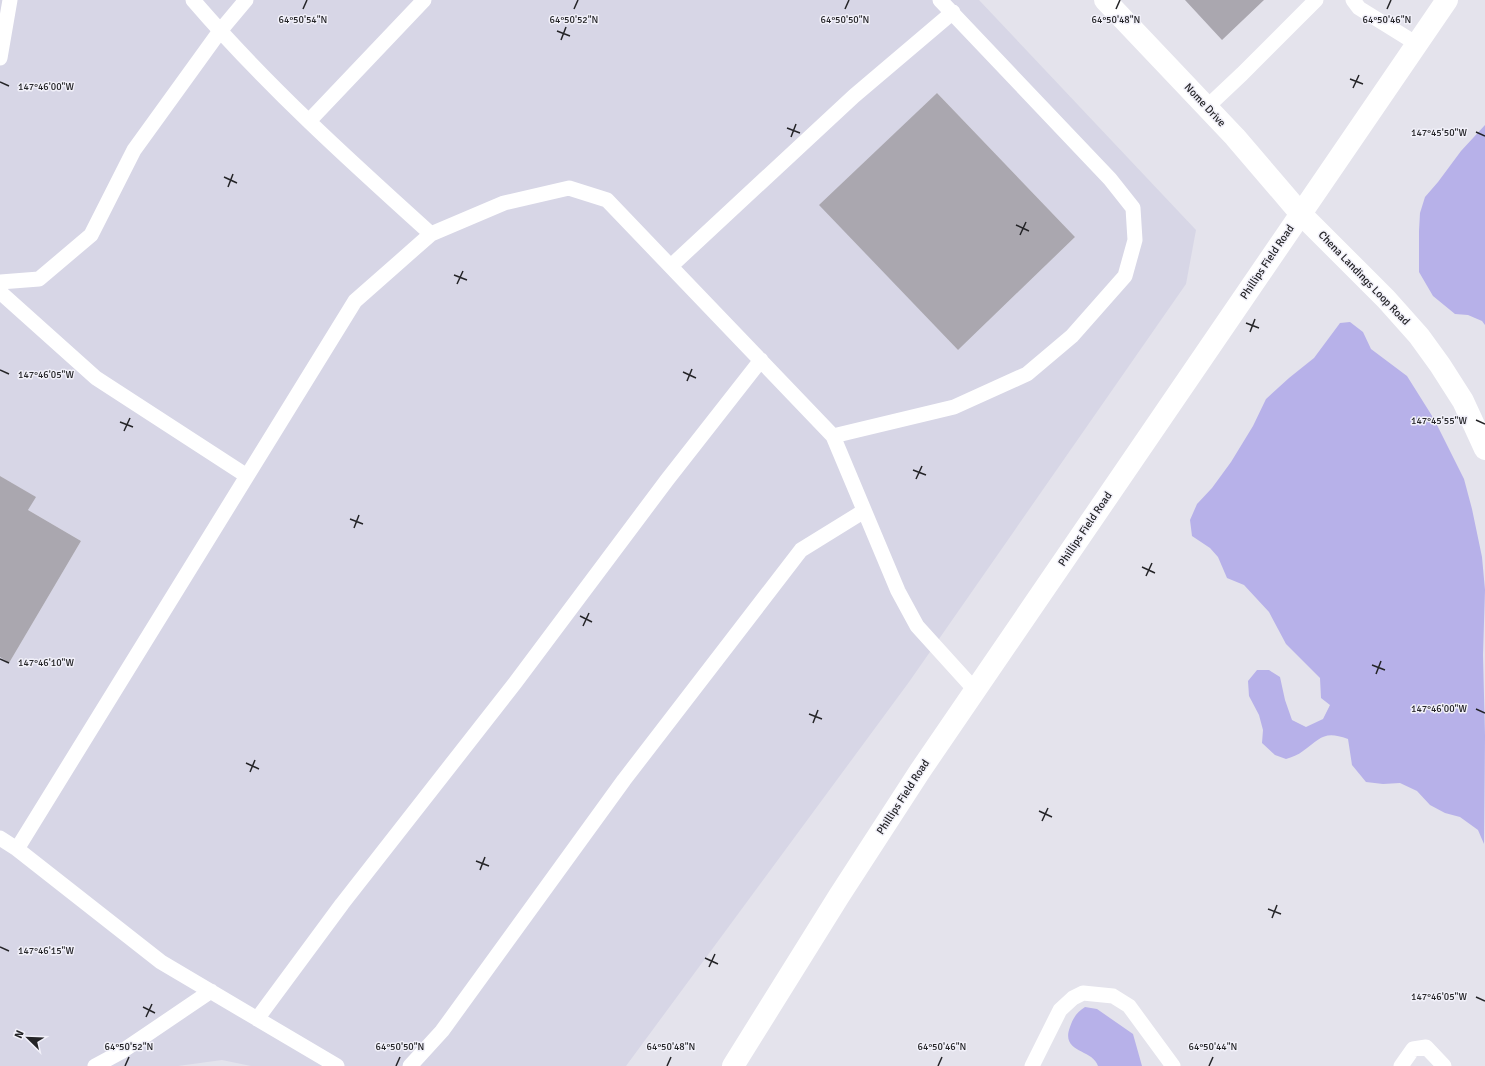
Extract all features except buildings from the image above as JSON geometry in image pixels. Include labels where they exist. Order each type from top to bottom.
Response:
[{"type":"street","name":"Nome Drive","points":[[1105,0],[1235,137],[1300,213]]},
{"type":"street","name":"Phillips Field Road","points":[[733,1066],[839,896],[920,771],[1447,0]]},
{"type":"street","name":"Chena Landings Loop Road","points":[[1300,213],[1386,299],[1419,336],[1463,401],[1485,449]]},
{"type":"lane","points":[[0,58],[10,0]]},
{"type":"lane","points":[[193,0],[220,31],[309,121],[431,234]]},
{"type":"lane","points":[[0,282],[39,279],[91,235],[134,150],[220,31],[246,0]]},
{"type":"lane","points":[[309,121],[424,0]]},
{"type":"lane","points":[[833,436],[954,407],[1027,374],[1072,336],[1125,276],[1135,240],[1133,208],[1110,179],[940,0]]},
{"type":"lane","points":[[1207,107],[1316,0]]},
{"type":"lane","points":[[1353,0],[1359,8],[1417,44]]},
{"type":"lane","points":[[671,266],[854,96],[953,12]]},
{"type":"lane","points":[[18,849],[355,301],[431,234],[504,204],[569,188],[607,200],[833,436],[898,591],[917,626],[975,690]]},
{"type":"lane","points":[[0,292],[96,378],[247,476]]},
{"type":"lane","points":[[257,1019],[342,904],[515,683],[667,480],[761,360]]},
{"type":"lane","points":[[410,1066],[442,1031],[624,780],[801,550],[864,511]]},
{"type":"lane","points":[[0,838],[18,849],[161,962],[337,1066]]},
{"type":"lane","points":[[95,1066],[122,1052],[211,991]]},
{"type":"lane","points":[[1032,1066],[1060,1010],[1073,998],[1083,993],[1113,996],[1129,1006],[1173,1066]]},
{"type":"lane","points":[[1401,1066],[1413,1049],[1426,1047],[1444,1066]]},
{"type":"shaded area","points":[[0,0],[979,0],[1196,230],[1186,284],[909,682],[626,1066],[251,1066],[222,1060],[178,1066],[0,1066],[0,657],[9,663],[81,541],[28,510],[35,497],[0,476]],"holes":[[[937,93],[1075,237],[958,350],[820,205]]]},
{"type":"shaded area","points":[[1485,125],[1485,325],[1482,321],[1468,315],[1455,314],[1433,296],[1419,272],[1419,231],[1420,213],[1425,197],[1461,151]]},
{"type":"shaded area","points":[[1350,322],[1363,332],[1371,349],[1407,376],[1434,419],[1464,479],[1472,509],[1482,557],[1485,590],[1483,655],[1485,736],[1484,844],[1478,830],[1460,817],[1445,813],[1430,805],[1417,791],[1400,783],[1383,784],[1366,782],[1352,765],[1348,739],[1340,736],[1328,735],[1319,739],[1299,754],[1286,759],[1275,755],[1262,743],[1263,730],[1259,715],[1249,696],[1248,681],[1257,670],[1269,670],[1280,677],[1285,700],[1292,720],[1306,727],[1323,719],[1330,705],[1321,698],[1320,678],[1286,644],[1269,612],[1244,585],[1227,578],[1218,557],[1210,548],[1192,536],[1190,520],[1197,504],[1212,488],[1231,462],[1253,426],[1266,399],[1314,358],[1340,323]]},
{"type":"shaded area","points":[[1085,1007],[1097,1009],[1133,1034],[1142,1066],[1098,1066],[1090,1056],[1078,1050],[1069,1042],[1068,1035],[1072,1021]]}]
